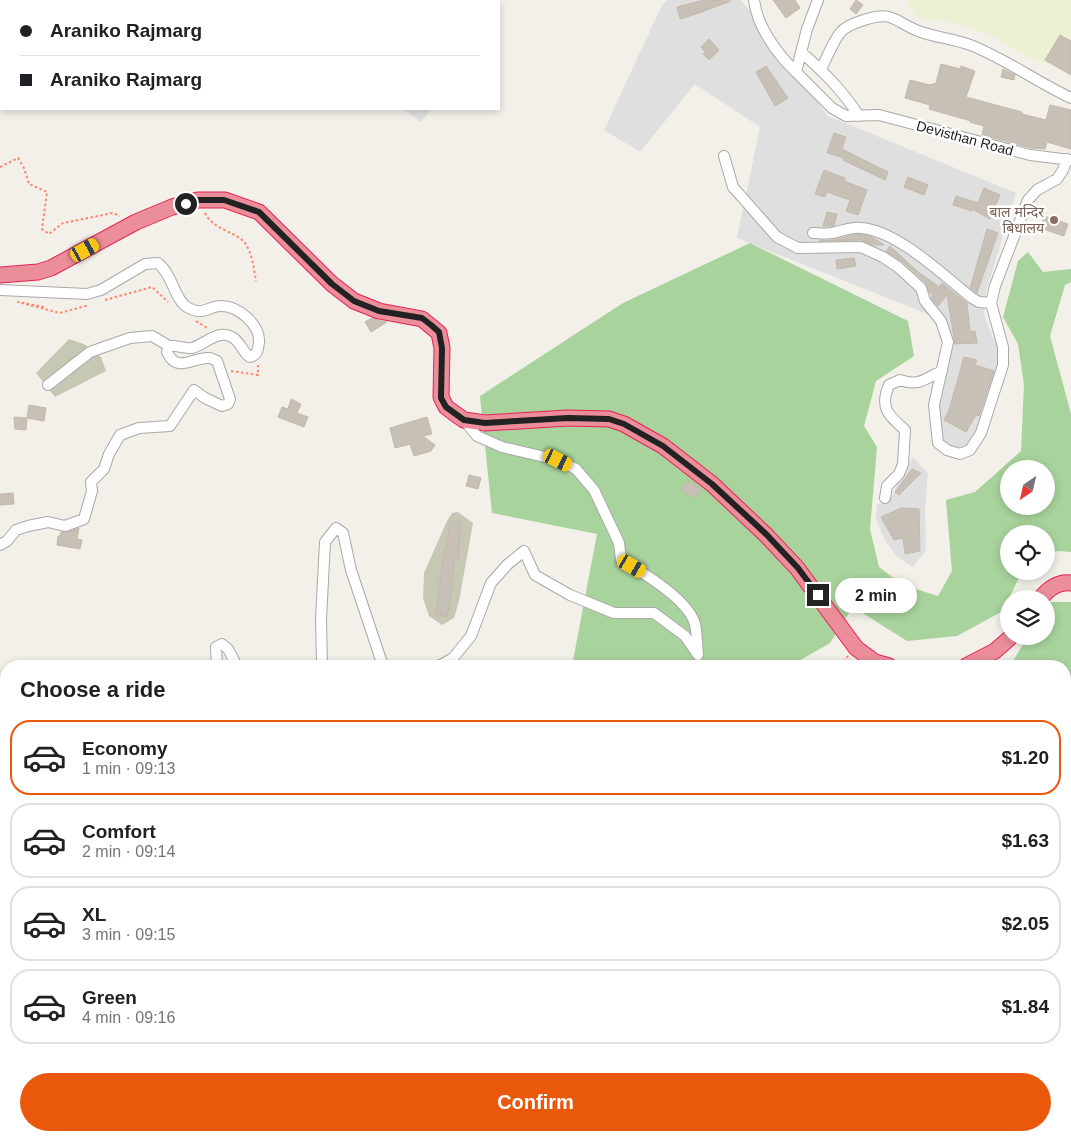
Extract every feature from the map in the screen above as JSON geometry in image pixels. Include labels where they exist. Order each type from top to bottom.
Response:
[{"type":"highway","points":[[0,275],[38,272],[51,268],[136,222],[172,207],[198,200],[224,200],[259,212],[332,284],[354,301],[379,311],[422,318],[439,332],[442,348],[441,398],[446,407],[464,420],[485,423],[561,418],[609,419],[624,424],[663,446],[712,484],[766,534],[798,568],[856,648],[872,660]]},
{"type":"highway","points":[[1049,590],[1053,586],[1064,582],[1071,583]]},
{"type":"highway","points":[[977,660],[1001,645]]},
{"type":"street","name":"Devisthan Road","points":[[754,0],[755,14],[777,50],[832,108],[846,116],[879,116],[1030,155],[1069,159]]},
{"type":"street","points":[[796,72],[807,29],[818,0]]},
{"type":"street","points":[[821,69],[841,31],[856,23],[884,15],[897,19],[920,32],[972,46],[1071,98]]},
{"type":"street","points":[[801,52],[844,93],[859,116]]},
{"type":"street","points":[[724,156],[733,187],[777,237],[798,248],[861,247],[883,257],[898,267],[921,288],[925,300],[945,329],[948,342],[934,405],[938,443],[947,450],[960,454],[970,450],[981,433],[1004,365],[1003,347],[991,303],[995,286],[1028,200],[1038,190],[1057,179],[1069,159]]},
{"type":"street","points":[[813,233],[831,234],[848,228],[862,228],[890,237],[909,248],[972,298],[979,302],[991,303]]},
{"type":"street","points":[[0,290],[87,294],[101,290],[145,264],[158,263],[166,269],[180,302],[188,308],[203,312],[220,305],[236,310],[253,323],[260,336],[258,350],[250,358],[245,354],[239,342],[231,336],[218,335],[191,348],[177,345],[169,346],[152,336],[130,338],[90,352],[48,385]]},
{"type":"street","points":[[0,545],[7,541],[16,530],[28,526],[48,522],[65,526],[84,519],[92,491],[91,482],[104,470],[109,454],[120,435],[139,428],[170,426],[194,390],[222,406],[228,404],[230,399],[217,361],[208,358],[179,364],[170,359],[167,352],[169,346]]},
{"type":"street","points":[[885,498],[887,486],[899,474],[903,464],[906,444],[906,430],[892,418],[885,407],[884,398],[889,385],[900,380],[910,383],[922,382],[927,377],[942,371]]},
{"type":"street","points":[[450,660],[471,636],[491,582],[524,551],[535,575],[570,595],[614,613],[654,613],[685,636],[698,655],[694,622],[686,609],[674,596],[644,573],[621,560],[619,543],[594,490],[576,469],[558,460],[502,447],[477,436],[464,420]]},
{"type":"street","points":[[322,660],[320,619],[325,542],[336,528],[343,533],[351,570],[381,660]]},
{"type":"street","points":[[217,660],[216,647],[222,644],[228,649],[234,660]]},
{"type":"path","points":[[0,167],[18,158],[29,184],[47,192],[42,229],[49,234],[63,223],[113,213],[136,222]]},
{"type":"path","points":[[198,200],[208,220],[244,243],[251,256],[256,281]]},
{"type":"shaded area","points":[[667,0],[740,0],[763,24],[828,116],[1016,193],[986,292],[984,314],[992,336],[1000,348],[998,372],[982,421],[967,447],[950,447],[942,440],[938,419],[945,321],[737,238],[760,127],[695,84],[640,152],[604,130],[662,5]]},
{"type":"shaded area","points":[[906,0],[1071,0],[1071,72],[1027,57],[987,33],[940,20],[924,19],[915,15]]},
{"type":"shaded area","points":[[404,110],[430,110],[421,122]]},
{"type":"shaded area","points":[[69,339],[84,344],[101,357],[106,371],[55,397],[36,373]]},
{"type":"shaded area","points":[[913,457],[928,473],[925,509],[926,550],[913,567],[896,556],[885,540],[876,519],[877,505],[892,496]]},
{"type":"shaded area","points":[[458,512],[473,523],[459,601],[454,618],[442,625],[429,616],[423,598],[424,573],[447,521],[452,513]]},
{"type":"green space","points":[[750,243],[908,321],[914,356],[876,381],[864,426],[877,447],[870,529],[879,567],[903,585],[938,596],[952,571],[946,500],[975,492],[1000,470],[1000,515],[1055,515],[1055,460],[1011,460],[1021,451],[1024,385],[1018,344],[1003,317],[1018,261],[1028,252],[1043,272],[1071,269],[1071,282],[1065,285],[1050,336],[1071,414],[1071,552],[1055,552],[1055,525],[1000,525],[1000,580],[1018,580],[1013,590],[1000,590],[1000,613],[957,636],[907,641],[853,607],[830,643],[800,660],[573,660],[597,534],[492,513],[480,396],[623,303]]},
{"type":"green space","points":[[1055,602],[1071,602],[1071,660],[1014,660],[1023,645],[1055,645]]},
{"type":"building","points":[[704,0],[731,1],[680,19],[677,7]]},
{"type":"building","points":[[773,0],[795,0],[800,8],[786,18]]},
{"type":"building","points":[[856,0],[863,5],[856,14],[850,9]]},
{"type":"building","points":[[1060,35],[1071,41],[1071,75],[1045,60]]},
{"type":"building","points":[[709,39],[719,50],[709,60],[703,54],[705,52],[701,47]]},
{"type":"building","points":[[941,64],[960,69],[961,66],[975,71],[966,97],[1046,120],[1050,105],[1071,110],[1071,149],[1047,142],[1045,149],[1031,148],[982,135],[984,126],[929,109],[930,105],[905,98],[910,80],[930,85],[936,83]]},
{"type":"building","points":[[766,66],[788,98],[775,106],[756,72]]},
{"type":"building","points":[[1003,69],[1015,75],[1014,80],[1001,77]]},
{"type":"building","points":[[834,133],[846,137],[842,149],[888,172],[885,180],[843,160],[844,158],[827,153]]},
{"type":"building","points":[[824,170],[845,178],[844,181],[867,190],[858,215],[846,211],[850,200],[827,192],[825,197],[815,194]]},
{"type":"building","points":[[908,177],[928,185],[924,195],[904,187]]},
{"type":"building","points":[[984,188],[1000,195],[990,219],[972,209],[972,211],[953,205],[956,196],[978,203]]},
{"type":"building","points":[[827,212],[837,214],[834,226],[823,226]]},
{"type":"building","points":[[1044,216],[1068,224],[1064,236],[1040,228]]},
{"type":"building","points":[[987,229],[998,233],[977,293],[970,288]]},
{"type":"building","points":[[858,234],[872,237],[884,245],[873,245],[861,240],[819,241],[833,240]]},
{"type":"building","points":[[890,246],[917,271],[939,287],[942,283],[967,303],[970,331],[975,331],[977,343],[955,344],[947,295],[938,306],[931,298],[933,295],[929,292],[926,283],[903,262],[886,251]]},
{"type":"building","points":[[854,258],[856,266],[837,269],[836,260]]},
{"type":"building","points":[[372,318],[387,322],[371,332],[365,322]]},
{"type":"building","points":[[964,357],[977,360],[975,365],[994,371],[979,416],[976,415],[966,432],[944,420],[949,410]]},
{"type":"building","points":[[291,399],[301,404],[297,413],[308,417],[304,427],[278,417],[282,407],[288,409]]},
{"type":"building","points":[[29,405],[46,408],[44,421],[27,418]]},
{"type":"building","points":[[14,417],[27,418],[26,430],[15,429]]},
{"type":"building","points":[[427,417],[432,434],[423,436],[435,445],[431,451],[414,456],[410,444],[395,448],[390,428]]},
{"type":"building","points":[[912,469],[921,473],[899,495],[895,492]]},
{"type":"building","points":[[469,475],[481,478],[478,489],[466,486]]},
{"type":"building","points":[[688,481],[701,489],[695,498],[681,490]]},
{"type":"building","points":[[13,493],[14,504],[0,505],[0,494]]},
{"type":"building","points":[[901,508],[919,509],[920,551],[905,554],[903,538],[894,540],[881,517]]},
{"type":"building","points":[[450,521],[461,522],[458,560],[454,560],[447,617],[436,614]]},
{"type":"building","points":[[79,528],[77,539],[82,540],[80,549],[57,545],[58,536],[60,536],[61,532]]},
{"type":"place","name":"बाल मन्दिर बिधालय","points":[[1054,220]]},
{"type":"route","points":[[186,204],[198,200],[224,200],[259,212],[346,296],[379,311],[422,318],[439,332],[442,348],[441,398],[446,407],[464,420],[485,423],[568,418],[609,419],[624,424],[663,446],[712,484],[766,534],[798,568],[818,595]]}]
